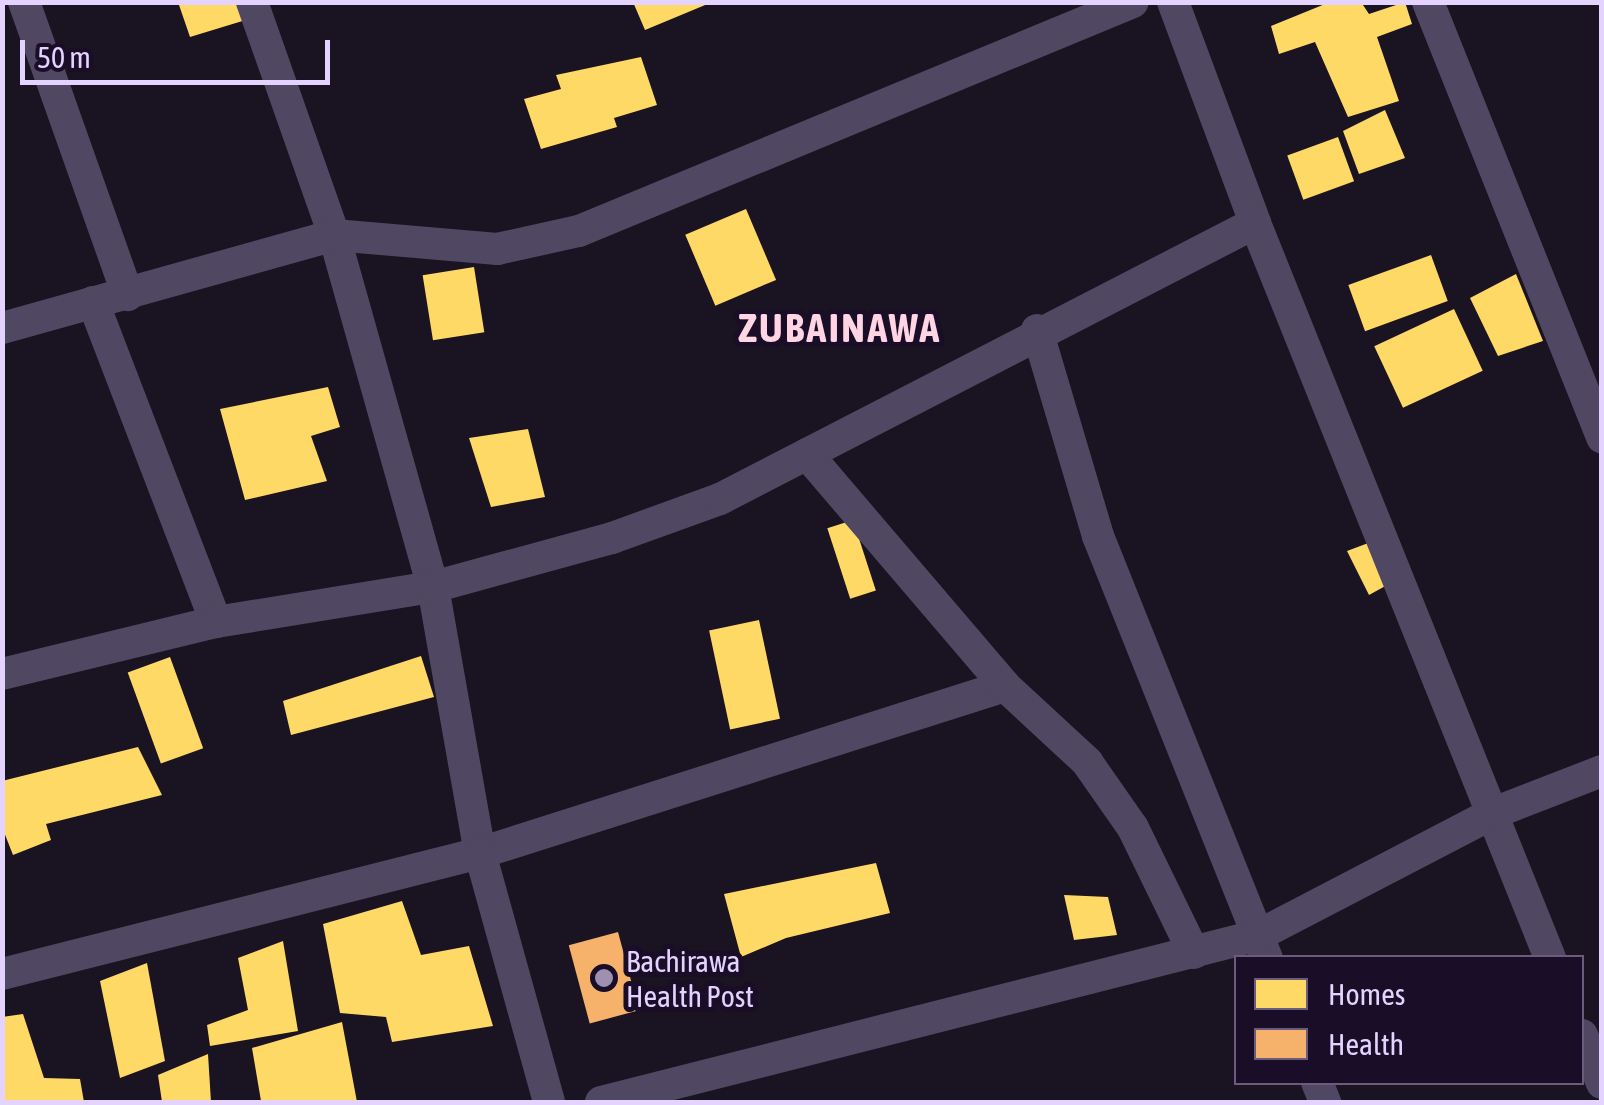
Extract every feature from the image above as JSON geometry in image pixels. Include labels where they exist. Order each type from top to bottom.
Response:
[{"type":"street","points":[[24,2],[128,295]]},
{"type":"street","points":[[252,2],[334,235],[433,587],[480,853],[548,1102]]},
{"type":"street","points":[[2,328],[334,235],[496,248],[579,231],[1132,2]]},
{"type":"street","points":[[1173,2],[1254,223],[1549,955]]},
{"type":"street","points":[[1428,2],[1602,438]]},
{"type":"street","points":[[2,674],[216,622],[433,587],[612,538],[720,499],[1037,330],[1254,223]]},
{"type":"street","points":[[93,302],[216,622]]},
{"type":"street","points":[[1037,330],[1098,536],[1263,946]]},
{"type":"street","points":[[806,454],[1006,686],[1088,762],[1134,828],[1194,953]]},
{"type":"street","points":[[2,974],[480,853],[1006,686]]},
{"type":"street","points":[[602,1102],[720,1088],[1194,953],[1263,946],[1491,814],[1602,770]]},
{"type":"street","points":[[1584,1039],[1602,1083]]},
{"type":"building: Homes","points":[[178,2],[243,2],[249,19],[190,37]]},
{"type":"building: Homes","points":[[633,2],[710,2],[710,3],[645,30]]},
{"type":"building: Homes","points":[[1330,2],[1361,2],[1369,14],[1405,2],[1412,24],[1377,37],[1399,101],[1348,117],[1315,42],[1279,54],[1271,26]]},
{"type":"building: Homes","points":[[641,57],[657,105],[614,118],[617,127],[541,149],[524,99],[561,89],[556,75]]},
{"type":"building: Homes","points":[[1385,110],[1405,158],[1359,174],[1343,131]]},
{"type":"building: Homes","points":[[1338,137],[1354,181],[1303,200],[1287,155]]},
{"type":"building: Homes","points":[[746,209],[776,280],[715,306],[685,235]]},
{"type":"building: Homes","points":[[1431,255],[1448,301],[1365,331],[1348,285]]},
{"type":"building: Homes","points":[[474,267],[484,332],[433,340],[423,275]]},
{"type":"building: Homes","points":[[1516,274],[1543,341],[1498,356],[1470,298]]},
{"type":"building: Homes","points":[[1454,309],[1483,371],[1403,408],[1374,346]]},
{"type":"building: Homes","points":[[328,387],[340,427],[311,436],[327,481],[245,500],[220,409]]},
{"type":"building: Homes","points":[[528,429],[545,497],[491,507],[469,438]]},
{"type":"building: Homes","points":[[853,520],[876,590],[850,599],[827,528]]},
{"type":"building: Homes","points":[[1371,542],[1389,584],[1369,595],[1347,551]]},
{"type":"building: Homes","points":[[759,620],[780,719],[730,729],[709,631]]},
{"type":"building: Homes","points":[[421,656],[434,697],[291,735],[283,701]]},
{"type":"building: Homes","points":[[170,657],[203,748],[161,764],[128,672]]},
{"type":"building: Homes","points":[[138,747],[162,795],[46,824],[51,840],[13,855],[2,827],[2,781]]},
{"type":"building: Homes","points":[[876,863],[890,913],[786,938],[741,957],[724,894]]},
{"type":"building: Homes","points":[[1064,895],[1108,897],[1117,935],[1074,940]]},
{"type":"building: Homes","points":[[402,901],[421,955],[469,946],[493,1026],[392,1042],[386,1017],[340,1013],[323,924]]},
{"type":"building: Homes","points":[[283,941],[298,1031],[210,1046],[207,1025],[248,1010],[238,958]]},
{"type":"building: Homes","points":[[147,963],[165,1061],[120,1078],[100,981]]},
{"type":"building: Homes","points":[[23,1014],[44,1078],[80,1079],[84,1102],[2,1102],[2,1017]]},
{"type":"building: Homes","points":[[342,1022],[357,1102],[261,1101],[252,1048]]},
{"type":"building: Homes","points":[[208,1054],[211,1102],[162,1102],[158,1075]]},
{"type":"building: Health","name":"Bachirawa Health Post","points":[[618,932],[639,1010],[590,1023],[569,945]]},
{"type":"place","name":"Bachirawa Health Post","points":[[604,978]]},
{"type":"district","name":"ZUBAINAWA","points":[[840,328]]}]
